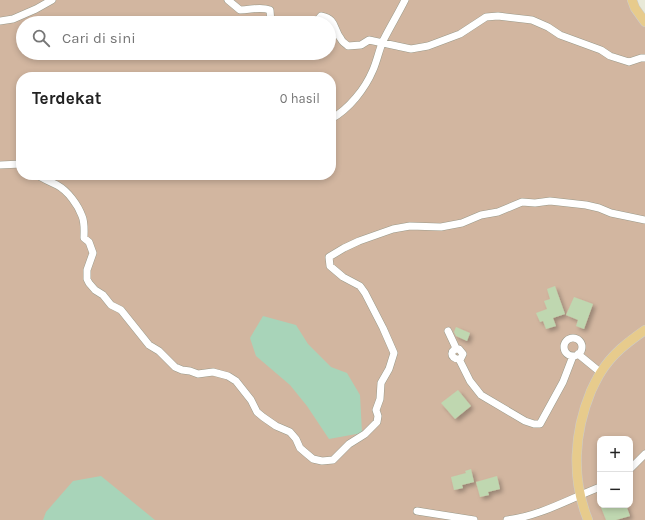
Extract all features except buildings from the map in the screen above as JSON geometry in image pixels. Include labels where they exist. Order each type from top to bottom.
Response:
[{"type":"main road","points":[[632,0],[635,8],[645,22]]},
{"type":"main road","points":[[588,520],[580,495],[576,464],[581,423],[586,402],[600,372],[616,353],[645,330]]},
{"type":"lane","points":[[20,16],[52,0]]},
{"type":"lane","points":[[228,0],[240,10],[252,10],[262,7],[270,10],[270,16]]},
{"type":"lane","points":[[336,116],[351,102],[372,72],[383,42],[405,0]]},
{"type":"lane","points":[[336,28],[341,39],[348,46],[361,45],[369,40],[411,49],[428,46],[460,34],[486,17],[498,16],[532,20],[548,27],[560,35],[601,50],[610,56],[629,62],[640,58],[645,58]]},
{"type":"lane","points":[[0,22],[16,18]]},
{"type":"lane","points":[[0,165],[16,164]]},
{"type":"lane","points":[[45,180],[57,185],[68,194],[82,216],[84,238],[89,242],[93,253],[87,270],[87,279],[89,284],[103,295],[111,305],[121,310],[149,345],[159,351],[175,367],[182,370],[198,374],[217,372],[236,381],[251,400],[257,412],[263,418],[290,432],[296,438],[300,448],[306,454],[313,459],[322,461],[333,460],[349,444],[365,434],[377,422],[378,416],[376,410],[380,399],[381,383],[389,369],[394,353],[365,293],[360,286],[343,277],[330,266],[329,257],[359,241],[393,229],[410,226],[441,227],[462,223],[481,215],[498,212],[522,202],[556,202],[586,205],[611,213],[645,220]]},
{"type":"lane","points":[[448,331],[456,348],[451,353],[452,357],[458,359],[470,381],[480,394],[518,417],[534,424],[540,424],[544,418],[575,355],[600,372]]},
{"type":"lane","points":[[633,466],[645,454]]},
{"type":"lane","points":[[507,520],[518,519],[543,511],[597,488]]},
{"type":"lane","points":[[418,511],[474,520]]},
{"type":"shaded area","points":[[0,0],[632,0],[645,22],[645,520],[0,520]]},
{"type":"shaded area","points":[[263,316],[296,325],[308,344],[331,367],[347,373],[360,395],[362,433],[329,439],[307,406],[290,385],[256,356],[250,338]]},
{"type":"shaded area","points":[[101,476],[155,520],[43,520],[46,512],[73,481]]}]
